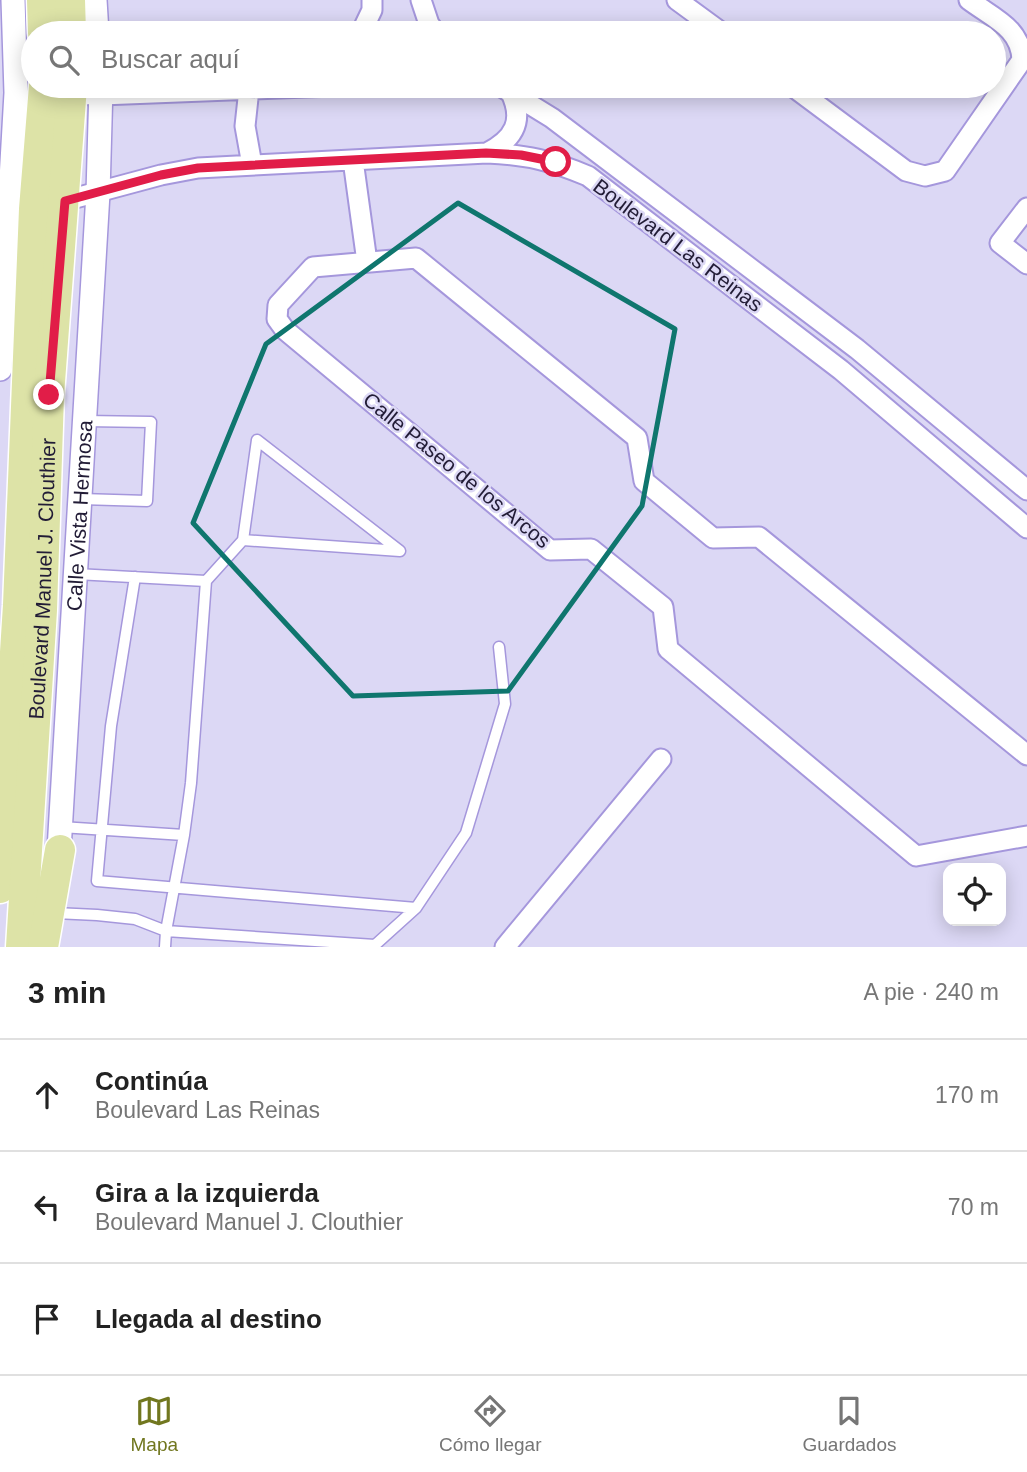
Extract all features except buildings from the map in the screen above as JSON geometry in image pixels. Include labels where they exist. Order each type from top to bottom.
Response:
[{"type":"main road","points":[[42,0],[43,21]]},
{"type":"main road","points":[[70,0],[71,21]]},
{"type":"main road","name":"Boulevard Manuel J. Clouthier","points":[[0,888],[18,605],[14,211],[54,98]]},
{"type":"main road","name":"Boulevard Manuel J. Clouthier","points":[[21,947],[42,610],[49,395],[65,201],[58,98]]},
{"type":"main road","points":[[43,947],[60,838]]},
{"type":"street","name":"Calle Vista Hermosa","points":[[13,0],[23,21]]},
{"type":"street","points":[[95,0],[96,21]]},
{"type":"street","points":[[367,21],[372,10],[372,0]]},
{"type":"street","points":[[421,0],[428,21]]},
{"type":"street","points":[[677,0],[706,21]]},
{"type":"street","points":[[969,0],[998,21]]},
{"type":"street","points":[[1006,27],[1015,33],[1021,46],[1022,61],[1006,84]]},
{"type":"street","name":"Calle Vista Hermosa","points":[[53,947],[98,193],[60,98]]},
{"type":"street","points":[[247,98],[244,125],[252,165]]},
{"type":"street","points":[[486,153],[504,144],[515,128],[518,115],[513,98]]},
{"type":"street","name":"Boulevard Las Reinas","points":[[521,98],[552,118],[856,349],[1027,490]]},
{"type":"street","points":[[808,98],[906,171],[925,176],[945,171],[996,98]]},
{"type":"street","name":"Boulevard Las Reinas","points":[[14,211],[186,170],[486,153],[521,155],[544,160],[588,176],[841,370],[1027,528]]},
{"type":"street","points":[[353,160],[367,262]]},
{"type":"street","points":[[1027,208],[1000,243],[1027,264]]},
{"type":"street","points":[[0,369],[14,211]]},
{"type":"street","name":"Calle Paseo de los Arcos","points":[[1027,755],[759,537],[713,538],[643,481],[637,438],[416,258],[313,267],[278,305],[277,319],[285,330],[550,550],[591,549],[663,607],[668,649],[916,856],[1027,836]]},
{"type":"street","points":[[970,479],[988,457]]},
{"type":"street","points":[[505,947],[661,760]]},
{"type":"lane","points":[[80,499],[147,501],[151,422],[85,421]]},
{"type":"lane","points":[[165,947],[191,783],[206,581],[243,540],[257,440],[400,551],[243,540]]},
{"type":"lane","points":[[76,574],[206,581]]},
{"type":"lane","points":[[135,577],[111,726],[97,881],[416,908]]},
{"type":"lane","points":[[55,913],[135,919],[166,932],[375,945],[416,908],[466,833],[505,704],[499,647]]},
{"type":"lane","points":[[60,838],[101,830],[184,835]]},
{"type":"highlighted area","points":[[458,203],[675,329],[642,506],[508,691],[353,696],[193,523],[266,344]]},
{"type":"route","points":[[49,395],[65,201],[161,175],[198,168],[486,153],[521,155],[556,162]]}]
